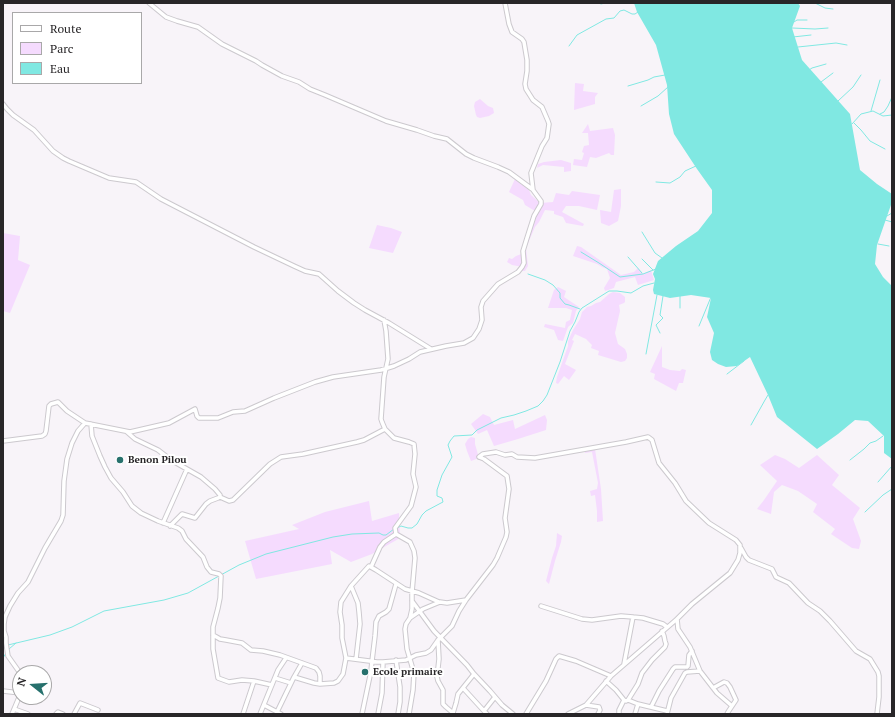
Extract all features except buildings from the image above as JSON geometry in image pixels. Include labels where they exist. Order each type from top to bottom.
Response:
[{"type":"street","points":[[3,441],[42,436],[45,434],[49,406],[58,402],[67,411],[85,423],[130,432],[169,423],[195,409],[199,418],[218,418],[233,412],[245,410],[315,382],[332,377],[386,369],[404,362],[420,352],[464,343],[473,338],[482,320],[481,307],[484,300],[498,284],[518,272],[524,264],[523,251],[534,216],[541,204],[541,201],[533,190],[509,172],[466,154],[447,140],[386,121],[310,89],[299,82],[282,76],[222,44],[198,27],[166,17],[149,3]]},
{"type":"street","points":[[505,3],[512,32],[524,42],[528,60],[526,87],[534,100],[542,107],[549,124],[546,140],[531,173],[533,190]]},
{"type":"street","points":[[3,104],[12,115],[34,130],[53,151],[69,162],[109,178],[136,182],[161,199],[254,247],[304,271],[319,274],[354,303],[431,349]]},
{"type":"street","points":[[384,320],[388,363],[386,369],[381,419],[385,429],[394,438],[414,444],[415,450],[413,474],[416,488],[412,506],[396,527],[396,534]]},
{"type":"street","points":[[14,665],[8,656],[4,630],[5,617],[18,593],[28,582],[45,548],[61,521],[67,459],[78,431],[85,423]]},
{"type":"street","points":[[91,424],[92,436],[97,450],[111,478],[135,509],[141,514],[178,528],[182,531],[186,539],[202,557],[211,572],[221,576],[220,598],[212,635],[218,678],[229,682],[242,680],[272,685]]},
{"type":"street","points":[[126,432],[135,439],[158,450],[171,460],[206,480],[220,495],[220,497],[229,501],[233,500],[270,464],[281,457],[303,454],[357,442],[385,429]]},
{"type":"street","points":[[346,658],[383,662],[410,658],[428,652],[452,626],[466,600],[495,562],[507,532],[505,518],[509,489],[507,476],[479,456],[490,452],[496,452],[506,455],[512,454],[517,457],[535,458],[648,437],[652,440],[659,463],[679,489],[686,501],[709,523],[736,540],[746,558],[772,569],[776,577],[789,583],[830,621],[856,651],[870,659],[879,676],[877,714]]},
{"type":"street","points":[[163,523],[187,468]]},
{"type":"street","points":[[170,526],[182,514],[195,518],[206,504],[220,497]]},
{"type":"street","points":[[294,677],[320,684],[334,683],[338,681],[343,674],[346,658],[342,638],[340,606],[342,598],[369,566],[371,567],[380,547],[384,542],[396,534]]},
{"type":"street","points":[[396,534],[410,542],[414,551],[410,618]]},
{"type":"street","points":[[568,714],[586,705],[606,681],[624,664],[692,604],[730,573],[738,560],[741,547]]},
{"type":"street","points":[[371,567],[405,590],[418,593],[440,602]]},
{"type":"street","points":[[362,714],[372,671],[376,622],[379,616],[389,609],[396,584]]},
{"type":"street","points":[[351,586],[359,606],[360,624],[356,659]]},
{"type":"street","points":[[409,714],[414,673],[407,649],[406,624],[410,618],[440,602],[466,600]]},
{"type":"street","points":[[412,601],[439,639],[467,665],[502,705],[511,713]]},
{"type":"street","points":[[541,606],[582,619],[592,620],[633,616],[663,624],[667,627]]},
{"type":"street","points":[[624,664],[624,657],[633,616]]},
{"type":"street","points":[[677,618],[678,629],[690,647],[700,671],[717,693],[732,706]]},
{"type":"street","points":[[619,714],[619,710],[638,684],[642,673],[666,644],[662,631]]},
{"type":"street","points":[[212,635],[226,640],[242,643],[251,650],[280,655],[316,668],[319,672],[320,684]]},
{"type":"street","points":[[439,639],[437,677],[443,690],[443,704],[453,713],[458,694],[474,674]]},
{"type":"street","points":[[651,707],[673,669],[675,667],[688,666],[689,655],[692,652]]},
{"type":"street","points":[[526,714],[559,656],[580,662],[597,671],[611,676]]},
{"type":"street","points":[[260,714],[278,670],[286,658]]},
{"type":"street","points":[[396,660],[400,687],[398,714]]},
{"type":"street","points":[[378,714],[382,693],[383,662]]},
{"type":"street","points":[[264,705],[280,713],[291,683],[302,663]]},
{"type":"street","points":[[606,681],[626,700],[667,712],[671,698],[685,674],[687,672],[700,671]]},
{"type":"street","points":[[275,678],[291,683]]},
{"type":"street","points":[[244,714],[254,681]]},
{"type":"street","points":[[713,688],[724,682],[727,683],[736,699],[727,714]]},
{"type":"street","points":[[463,688],[485,713],[495,697]]},
{"type":"street","points":[[74,714],[80,703],[98,710]]},
{"type":"street","points":[[635,714],[638,704]]},
{"type":"street","points":[[12,714],[16,705]]},
{"type":"street","points":[[586,705],[599,707],[600,710],[598,714]]},
{"type":"street","points":[[655,714],[656,708]]},
{"type":"street","points":[[14,709],[28,714]]},
{"type":"street","points":[[56,714],[58,712],[63,714]]},
{"type":"green space","points":[[575,83],[584,84],[583,91],[598,93],[595,97],[595,104],[574,110]]},
{"type":"green space","points":[[480,99],[488,106],[493,108],[494,113],[489,116],[480,118],[477,117],[474,106],[475,102]]},
{"type":"green space","points":[[588,124],[590,131],[613,128],[615,135],[614,155],[609,153],[596,158],[590,157],[587,167],[573,165],[574,159],[582,160],[584,146],[589,145],[588,133],[582,133]]},
{"type":"green space","points":[[561,160],[571,163],[571,171],[564,172],[564,167],[543,165],[537,168],[538,164],[544,162]]},
{"type":"green space","points":[[515,179],[529,190],[531,195],[540,203],[553,202],[556,193],[569,195],[572,191],[600,195],[597,210],[579,206],[566,206],[562,212],[584,224],[583,226],[566,223],[563,217],[554,214],[554,211],[545,210],[535,227],[526,248],[528,266],[525,271],[521,271],[523,267],[512,265],[507,262],[509,258],[512,259],[524,253],[535,211],[525,205],[523,200],[509,192]]},
{"type":"green space","points":[[621,189],[621,206],[618,221],[609,226],[601,223],[600,210],[611,212],[614,190]]},
{"type":"green space","points":[[377,225],[402,232],[393,253],[369,248]]},
{"type":"green space","points":[[3,233],[20,236],[18,260],[30,265],[10,313],[3,311]]},
{"type":"green space","points":[[577,246],[581,247],[621,275],[634,272],[638,268],[643,274],[651,270],[654,280],[638,285],[635,277],[616,282],[614,288],[605,291],[604,288],[610,278],[607,269],[573,256]]},
{"type":"green space","points":[[558,287],[566,291],[564,297],[579,307],[576,311],[573,323],[568,327],[563,341],[558,340],[554,330],[544,327],[545,324],[565,328],[566,322],[570,320],[572,310],[566,308],[548,308],[554,290]]},
{"type":"green space","points":[[613,292],[620,293],[625,297],[625,302],[619,305],[620,311],[615,333],[618,344],[625,349],[627,358],[625,361],[621,362],[598,355],[599,351],[591,348],[592,345],[586,339],[575,334],[572,340],[574,341],[565,364],[576,370],[569,380],[564,376],[558,384],[556,383],[568,346],[568,341],[580,319],[582,312],[587,307],[600,302]]},
{"type":"green space","points":[[662,346],[662,367],[670,370],[686,370],[683,383],[679,383],[676,391],[654,379],[655,374],[650,372]]},
{"type":"green space","points":[[483,414],[490,417],[494,425],[513,420],[515,429],[545,415],[547,420],[546,430],[494,446],[487,430],[478,434],[471,424]]},
{"type":"green space","points":[[471,437],[475,438],[479,458],[471,461],[465,444]]},
{"type":"green space","points":[[595,449],[601,489],[603,521],[597,522],[595,495],[591,496],[590,491],[597,489],[598,483],[592,452],[585,453],[585,450]]},
{"type":"green space","points":[[775,455],[785,459],[799,468],[817,455],[839,475],[832,485],[860,508],[853,519],[861,541],[859,549],[852,548],[831,534],[835,529],[813,512],[817,504],[798,491],[782,485],[774,492],[771,514],[757,509],[777,481],[760,465]]},
{"type":"green space","points":[[369,501],[372,521],[399,513],[400,538],[372,554],[351,562],[330,550],[332,564],[256,579],[245,541],[299,529],[292,525],[325,512]]},
{"type":"green space","points":[[557,533],[562,536],[549,584],[546,581],[556,546]]},
{"type":"water","points":[[634,3],[798,3],[800,6],[792,28],[802,60],[850,114],[860,170],[892,194],[892,202],[877,245],[875,264],[883,277],[892,286],[892,459],[884,453],[884,436],[868,421],[855,420],[817,449],[777,417],[750,357],[737,366],[726,367],[712,360],[710,352],[714,333],[707,317],[711,298],[691,295],[670,298],[654,294],[653,290],[655,279],[653,274],[658,261],[698,231],[712,213],[712,190],[674,134],[669,114],[667,85],[656,45],[637,12]]},
{"type":"waterway","points":[[601,4],[605,3]]},
{"type":"waterway","points":[[815,3],[825,8],[833,9]]},
{"type":"waterway","points":[[569,46],[577,35],[606,19],[614,18],[620,11],[624,10],[632,14],[638,12]]},
{"type":"waterway","points":[[794,22],[797,20],[807,20]]},
{"type":"waterway","points":[[792,28],[828,28]]},
{"type":"waterway","points":[[793,37],[811,35]]},
{"type":"waterway","points":[[798,47],[836,43],[847,45]]},
{"type":"waterway","points":[[809,70],[826,64]]},
{"type":"waterway","points":[[821,82],[833,73]]},
{"type":"waterway","points":[[628,86],[654,77],[665,75]]},
{"type":"waterway","points":[[838,101],[853,87],[861,75]]},
{"type":"waterway","points":[[871,111],[880,80]]},
{"type":"waterway","points":[[641,106],[658,96],[668,87]]},
{"type":"waterway","points":[[880,114],[884,112],[892,97]]},
{"type":"waterway","points":[[852,124],[861,114],[873,111],[883,116],[892,115]]},
{"type":"waterway","points":[[854,123],[870,141],[885,149]]},
{"type":"waterway","points":[[656,182],[670,183],[680,177],[685,171],[696,166]]},
{"type":"waterway","points":[[887,216],[892,213]]},
{"type":"waterway","points":[[885,220],[892,222]]},
{"type":"waterway","points":[[642,232],[655,253],[662,258]]},
{"type":"waterway","points":[[878,244],[889,246]]},
{"type":"waterway","points":[[581,252],[620,277],[643,274],[656,269]]},
{"type":"waterway","points":[[628,257],[642,273]]},
{"type":"waterway","points":[[642,259],[653,270]]},
{"type":"waterway","points":[[528,274],[545,280],[553,285],[560,293],[560,298],[565,304],[580,309]]},
{"type":"waterway","points":[[397,528],[401,526],[412,528],[417,524],[426,511],[443,502],[442,498],[437,496],[437,490],[442,475],[452,457],[448,445],[454,436],[472,435],[477,430],[501,418],[526,411],[538,406],[543,401],[547,395],[560,362],[570,331],[582,308],[609,291],[631,293],[643,286],[654,283]]},
{"type":"waterway","points":[[646,354],[657,295]]},
{"type":"waterway","points":[[660,333],[656,325],[663,318],[660,315],[663,296]]},
{"type":"waterway","points":[[680,296],[680,308]]},
{"type":"waterway","points":[[699,326],[711,297]]},
{"type":"waterway","points":[[727,374],[744,361]]},
{"type":"waterway","points":[[751,425],[768,395]]},
{"type":"waterway","points":[[850,460],[870,443],[883,436]]},
{"type":"waterway","points":[[878,482],[892,466]]},
{"type":"waterway","points":[[865,512],[883,495],[892,489]]},
{"type":"waterway","points":[[8,645],[50,635],[72,627],[104,611],[164,600],[188,593],[239,565],[266,554],[333,537],[352,534],[379,533],[386,535],[394,529]]},
{"type":"waterway","points":[[9,649],[16,643]]},
{"type":"waterway","points":[[3,658],[6,653]]},
{"type":"place","name":"Benon Pilou","points":[[120,460]]},
{"type":"place","name":"Ecole primaire","points":[[365,672]]}]
